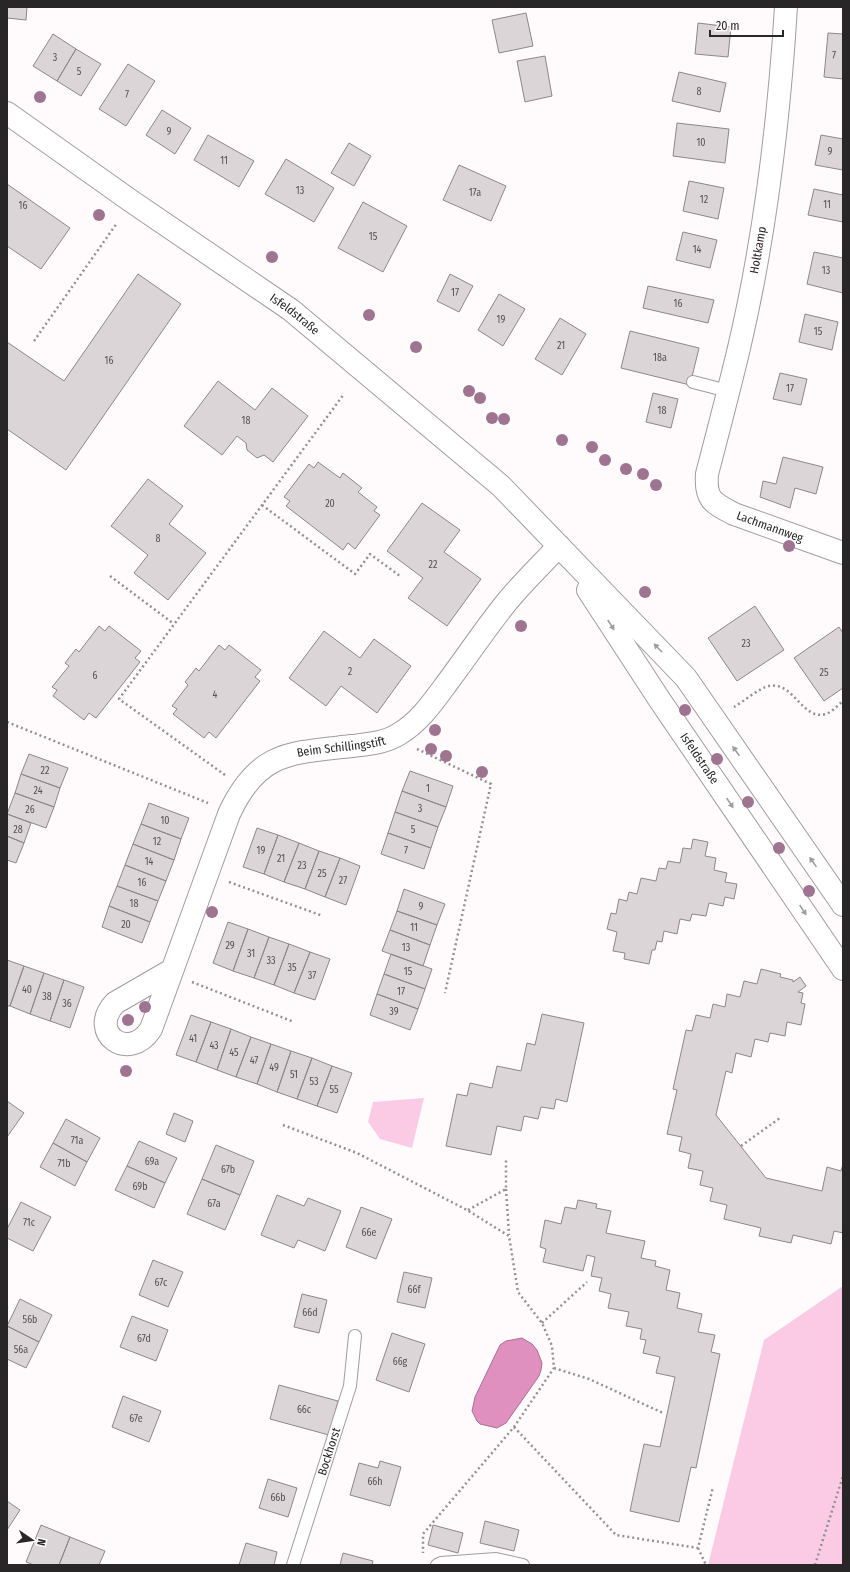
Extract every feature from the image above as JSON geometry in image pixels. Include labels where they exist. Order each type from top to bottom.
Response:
[{"type":"main road","name":"Holtkamp","points":[[706,489],[707,474],[753,282],[777,120],[786,7]]},
{"type":"main road","name":"Isfeldstraße","points":[[7,113],[131,201],[291,310],[500,486],[686,678],[843,905]]},
{"type":"main road","name":"Lachmannweg","points":[[706,489],[710,498],[719,506],[734,514],[843,553]]},
{"type":"main road","name":"Isfeldstraße","points":[[559,546],[659,699],[843,969]]},
{"type":"main road","name":"Beim Schillingstift","points":[[178,974],[229,814],[244,784],[255,773],[279,758],[306,751],[383,741],[398,735],[416,722],[431,704],[502,607],[559,546]]},
{"type":"lane","points":[[693,382],[728,390]]},
{"type":"lane","name":"Bockhorst","points":[[293,1565],[350,1386],[355,1336]]},
{"type":"lane","points":[[437,1565],[441,1563],[496,1559],[523,1565]]},
{"type":"path","points":[[34,341],[117,223]]},
{"type":"path","points":[[230,779],[118,699],[344,394]]},
{"type":"path","points":[[262,505],[355,574],[370,554],[400,576]]},
{"type":"path","points":[[110,576],[174,624]]},
{"type":"path","points":[[734,707],[767,686],[778,686],[786,689],[808,710],[818,715],[827,714],[843,701]]},
{"type":"path","points":[[7,722],[212,804]]},
{"type":"path","points":[[415,748],[491,784],[445,993]]},
{"type":"path","points":[[223,879],[323,916]]},
{"type":"path","points":[[178,974],[294,1022]]},
{"type":"path","points":[[741,1146],[780,1118]]},
{"type":"path","points":[[283,1125],[357,1153],[467,1210],[509,1236]]},
{"type":"path","points":[[422,1557],[423,1534],[514,1426],[554,1368],[552,1346],[542,1323],[518,1292],[509,1236],[506,1160]]},
{"type":"path","points":[[467,1210],[506,1189]]},
{"type":"path","points":[[542,1323],[587,1282]]},
{"type":"path","points":[[554,1368],[589,1379],[663,1413]]},
{"type":"path","points":[[514,1426],[616,1536],[698,1548]]},
{"type":"path","points":[[815,1565],[843,1476]]},
{"type":"path","points":[[706,1565],[698,1548],[713,1487]]},
{"type":"shaded area","points":[[424,1098],[412,1148],[380,1139],[368,1122],[373,1102]]},
{"type":"shaded area","points":[[843,1286],[843,1565],[708,1565],[764,1340]]},
{"type":"shaded area","points":[[522,1338],[532,1344],[537,1350],[542,1363],[539,1376],[506,1423],[497,1428],[480,1424],[472,1411],[475,1397],[500,1345],[506,1341]]},
{"type":"building","points":[[7,7],[27,7],[26,20],[7,18]]},
{"type":"building","points":[[526,13],[533,46],[499,53],[492,20]]},
{"type":"building","points":[[698,23],[731,27],[728,57],[695,54]]},
{"type":"building","points":[[828,33],[843,34],[843,79],[824,77]]},
{"type":"building","points":[[53,34],[76,49],[57,81],[33,66]]},
{"type":"building","points":[[76,49],[101,64],[81,96],[57,81]]},
{"type":"building","points":[[545,56],[552,96],[525,102],[517,61]]},
{"type":"building","points":[[128,64],[155,81],[126,126],[99,109]]},
{"type":"building","points":[[679,72],[726,83],[720,112],[672,101]]},
{"type":"building","points":[[162,110],[191,128],[175,154],[146,135]]},
{"type":"building","points":[[677,123],[729,129],[725,163],[673,156]]},
{"type":"building","points":[[208,135],[254,161],[239,187],[194,160]]},
{"type":"building","points":[[821,135],[843,139],[843,170],[815,165]]},
{"type":"building","points":[[349,143],[371,156],[354,186],[331,173]]},
{"type":"building","points":[[286,159],[334,188],[314,222],[265,194]]},
{"type":"building","points":[[459,165],[506,186],[491,221],[443,200]]},
{"type":"building","points":[[689,181],[724,188],[718,219],[683,211]]},
{"type":"building","points":[[7,184],[70,228],[41,269],[7,246]]},
{"type":"building","points":[[814,189],[843,195],[843,222],[808,215]]},
{"type":"building","points":[[363,202],[407,226],[383,272],[338,248]]},
{"type":"building","points":[[683,232],[717,240],[710,268],[676,260]]},
{"type":"building","points":[[814,252],[843,258],[843,293],[807,284]]},
{"type":"building","points":[[138,274],[181,304],[66,470],[7,429],[7,342],[64,381]]},
{"type":"building","points":[[450,274],[473,286],[459,312],[437,301]]},
{"type":"building","points":[[648,286],[714,300],[708,323],[643,308]]},
{"type":"building","points":[[499,294],[525,309],[503,346],[478,330]]},
{"type":"building","points":[[805,314],[838,322],[832,350],[799,342]]},
{"type":"building","points":[[560,318],[586,334],[562,375],[535,359]]},
{"type":"building","points":[[630,331],[699,348],[690,385],[621,368]]},
{"type":"building","points":[[780,373],[807,379],[801,405],[773,399]]},
{"type":"building","points":[[218,381],[255,410],[272,388],[308,416],[273,462],[264,455],[257,458],[247,450],[246,443],[237,436],[222,455],[184,426]]},
{"type":"building","points":[[653,393],[678,399],[671,428],[646,422]]},
{"type":"building","points":[[783,457],[823,467],[816,494],[795,488],[790,508],[760,497],[763,481],[776,484]]},
{"type":"building","points":[[318,462],[340,478],[343,473],[362,488],[358,492],[377,507],[374,511],[380,515],[355,549],[348,543],[343,550],[286,506],[290,501],[284,497],[309,464],[314,468]]},
{"type":"building","points":[[148,479],[183,506],[169,524],[206,553],[168,600],[134,573],[148,555],[111,526]]},
{"type":"building","points":[[422,503],[460,530],[444,552],[481,579],[447,626],[408,598],[423,578],[387,551]]},
{"type":"building","points":[[755,606],[784,650],[737,681],[708,638]]},
{"type":"building","points":[[99,626],[105,631],[109,626],[141,651],[135,658],[140,662],[96,718],[89,713],[84,720],[53,696],[57,690],[52,687],[69,666],[65,663],[76,649],[79,652]]},
{"type":"building","points":[[839,627],[843,633],[843,688],[824,701],[794,658]]},
{"type":"building","points":[[324,631],[360,658],[374,639],[411,666],[377,713],[341,686],[326,706],[289,678]]},
{"type":"building","points":[[219,645],[225,650],[229,645],[261,670],[255,677],[260,681],[216,738],[209,732],[204,738],[173,714],[177,709],[172,706],[188,685],[185,682],[196,668],[199,671]]},
{"type":"building","points":[[29,754],[68,768],[60,788],[21,774]]},
{"type":"building","points":[[410,771],[453,786],[446,807],[402,791]]},
{"type":"building","points":[[21,774],[60,788],[54,807],[15,793]]},
{"type":"building","points":[[402,791],[446,807],[438,827],[395,812]]},
{"type":"building","points":[[15,793],[54,807],[46,828],[7,814]]},
{"type":"building","points":[[149,803],[189,818],[181,839],[141,824]]},
{"type":"building","points":[[395,812],[438,827],[431,848],[388,833]]},
{"type":"building","points":[[7,814],[31,823],[24,843],[7,836]]},
{"type":"building","points":[[141,824],[181,839],[174,860],[133,844]]},
{"type":"building","points":[[257,828],[278,835],[264,874],[243,867]]},
{"type":"building","points":[[388,833],[431,848],[424,869],[381,854]]},
{"type":"building","points":[[278,835],[299,843],[284,882],[264,874]]},
{"type":"building","points":[[7,836],[24,843],[16,863],[7,860]]},
{"type":"building","points":[[693,839],[708,842],[705,856],[716,858],[714,870],[727,873],[725,882],[737,884],[734,899],[725,897],[723,906],[709,903],[706,916],[692,914],[690,921],[680,919],[677,934],[664,931],[662,942],[657,941],[655,950],[652,950],[649,964],[624,959],[625,953],[613,951],[617,932],[607,929],[611,913],[616,914],[619,899],[627,901],[629,892],[637,894],[641,878],[656,881],[659,868],[666,869],[668,861],[680,863],[683,848],[691,849]]},
{"type":"building","points":[[299,843],[319,851],[305,889],[284,882]]},
{"type":"building","points":[[133,844],[174,860],[166,881],[125,865]]},
{"type":"building","points":[[319,851],[340,858],[325,897],[305,889]]},
{"type":"building","points":[[340,858],[360,866],[346,905],[325,897]]},
{"type":"building","points":[[125,865],[166,881],[158,901],[117,886]]},
{"type":"building","points":[[117,886],[158,901],[150,922],[109,906]]},
{"type":"building","points":[[404,889],[445,904],[437,925],[397,911]]},
{"type":"building","points":[[109,906],[150,922],[142,943],[102,927]]},
{"type":"building","points":[[397,911],[437,925],[430,945],[390,930]]},
{"type":"building","points":[[228,922],[248,929],[233,971],[213,963]]},
{"type":"building","points":[[248,929],[269,937],[254,978],[233,971]]},
{"type":"building","points":[[390,930],[430,945],[423,966],[382,951]]},
{"type":"building","points":[[269,937],[289,944],[274,985],[254,978]]},
{"type":"building","points":[[289,944],[310,952],[294,993],[274,985]]},
{"type":"building","points":[[310,952],[330,959],[315,1000],[294,993]]},
{"type":"building","points":[[391,954],[432,969],[425,989],[384,974]]},
{"type":"building","points":[[7,960],[24,966],[10,1006],[7,1006]]},
{"type":"building","points":[[24,966],[44,973],[30,1014],[10,1006]]},
{"type":"building","points":[[761,969],[781,974],[780,977],[793,980],[793,982],[800,977],[806,986],[798,992],[803,993],[801,1003],[805,1004],[801,1025],[787,1022],[785,1036],[770,1033],[768,1042],[755,1039],[751,1057],[736,1053],[732,1073],[726,1071],[716,1115],[766,1178],[822,1191],[827,1167],[841,1171],[843,1164],[843,1233],[834,1231],[831,1244],[793,1235],[791,1243],[759,1236],[761,1228],[724,1219],[727,1205],[710,1201],[713,1188],[700,1185],[703,1171],[688,1168],[691,1154],[679,1151],[682,1137],[667,1134],[677,1090],[673,1089],[686,1030],[692,1031],[696,1015],[710,1018],[713,1004],[725,1007],[727,994],[740,997],[744,981],[757,984]]},
{"type":"building","points":[[44,973],[64,980],[50,1021],[30,1014]]},
{"type":"building","points":[[384,974],[425,989],[418,1009],[377,994]]},
{"type":"building","points":[[64,980],[84,987],[70,1028],[50,1021]]},
{"type":"building","points":[[377,994],[418,1009],[410,1030],[370,1015]]},
{"type":"building","points":[[542,1014],[584,1023],[567,1102],[556,1099],[554,1109],[541,1107],[538,1119],[524,1116],[521,1131],[497,1126],[491,1155],[446,1146],[457,1094],[467,1096],[470,1083],[492,1088],[497,1066],[521,1071],[527,1043],[535,1045]]},
{"type":"building","points":[[191,1015],[211,1022],[196,1062],[176,1055]]},
{"type":"building","points":[[211,1022],[231,1029],[217,1070],[196,1062]]},
{"type":"building","points":[[231,1029],[251,1037],[236,1077],[217,1070]]},
{"type":"building","points":[[251,1037],[271,1044],[257,1084],[236,1077]]},
{"type":"building","points":[[271,1044],[291,1051],[277,1092],[257,1084]]},
{"type":"building","points":[[291,1051],[312,1058],[297,1099],[277,1092]]},
{"type":"building","points":[[312,1058],[332,1066],[317,1106],[297,1099]]},
{"type":"building","points":[[332,1066],[352,1073],[337,1113],[317,1106]]},
{"type":"building","points":[[7,1101],[24,1113],[7,1137]]},
{"type":"building","points":[[174,1113],[193,1121],[185,1142],[166,1134]]},
{"type":"building","points":[[66,1119],[100,1138],[87,1162],[53,1143]]},
{"type":"building","points":[[139,1141],[177,1158],[165,1183],[127,1166]]},
{"type":"building","points":[[53,1143],[87,1162],[75,1186],[40,1167]]},
{"type":"building","points":[[216,1145],[254,1161],[240,1195],[202,1179]]},
{"type":"building","points":[[127,1166],[165,1183],[154,1208],[115,1190]]},
{"type":"building","points":[[202,1179],[240,1195],[225,1230],[187,1214]]},
{"type":"building","points":[[277,1195],[304,1206],[308,1198],[341,1211],[325,1251],[298,1240],[294,1248],[261,1235]]},
{"type":"building","points":[[578,1200],[597,1204],[596,1208],[611,1211],[606,1233],[645,1241],[641,1258],[656,1261],[655,1266],[670,1270],[666,1290],[680,1293],[677,1308],[702,1314],[698,1332],[715,1335],[711,1352],[720,1354],[696,1468],[691,1467],[679,1522],[630,1511],[644,1444],[660,1447],[675,1377],[656,1373],[660,1357],[643,1353],[646,1340],[640,1339],[642,1329],[626,1326],[629,1312],[608,1308],[611,1294],[599,1291],[602,1278],[591,1276],[595,1257],[587,1255],[583,1271],[543,1262],[546,1249],[540,1247],[545,1220],[561,1224],[565,1207],[576,1209]]},
{"type":"building","points":[[21,1202],[51,1217],[33,1251],[7,1238],[7,1229]]},
{"type":"building","points":[[361,1207],[392,1219],[376,1259],[346,1247]]},
{"type":"building","points":[[153,1260],[183,1272],[168,1307],[139,1295]]},
{"type":"building","points":[[404,1272],[432,1278],[425,1308],[397,1302]]},
{"type":"building","points":[[302,1294],[327,1300],[319,1333],[294,1327]]},
{"type":"building","points":[[20,1299],[52,1315],[39,1342],[7,1326]]},
{"type":"building","points":[[132,1316],[168,1330],[156,1361],[120,1347]]},
{"type":"building","points":[[7,1326],[39,1342],[26,1368],[7,1359]]},
{"type":"building","points":[[392,1333],[425,1344],[409,1392],[376,1380]]},
{"type":"building","points":[[279,1385],[338,1401],[329,1435],[270,1419]]},
{"type":"building","points":[[123,1396],[161,1411],[149,1442],[112,1427]]},
{"type":"building","points":[[380,1461],[401,1467],[390,1506],[350,1495],[359,1463],[378,1468]]},
{"type":"building","points":[[268,1479],[297,1488],[288,1517],[259,1508]]},
{"type":"building","points":[[7,1501],[20,1510],[7,1530]]},
{"type":"building","points":[[485,1521],[519,1530],[514,1551],[480,1543]]},
{"type":"building","points":[[41,1525],[70,1537],[59,1565],[34,1565],[26,1562]]},
{"type":"building","points":[[433,1525],[463,1533],[458,1553],[428,1545]]},
{"type":"building","points":[[70,1537],[105,1551],[99,1565],[59,1565]]},
{"type":"building","points":[[246,1543],[277,1552],[274,1565],[239,1565]]},
{"type":"building","points":[[343,1553],[373,1561],[372,1565],[340,1565]]}]
